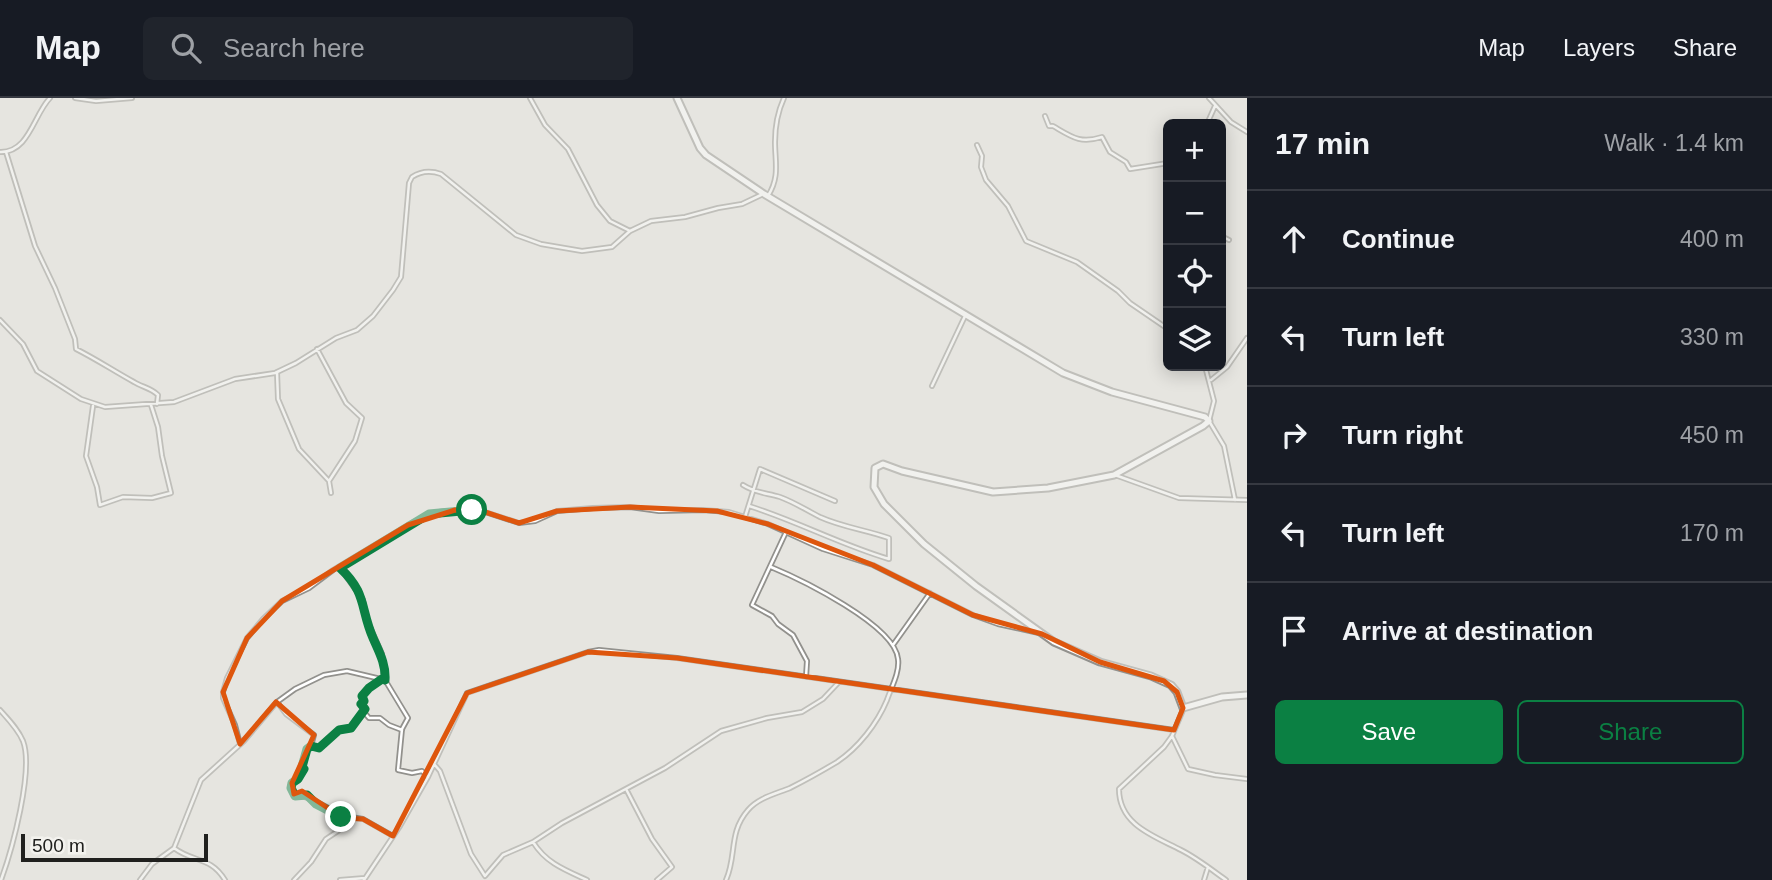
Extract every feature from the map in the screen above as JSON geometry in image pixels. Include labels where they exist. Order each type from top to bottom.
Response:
[{"type":"main road","points":[[677,98],[700,148],[706,155],[766,195],[1054,368],[1076,379],[1132,398],[1200,414],[1209,421],[1114,475],[1056,487],[993,492],[902,471],[887,465],[876,468],[874,487],[878,496],[909,531],[976,586],[1054,642],[1100,663],[1164,681],[1177,692],[1183,708],[1222,697],[1247,695]]},
{"type":"street","points":[[0,152],[6,152],[29,134],[50,98]]},
{"type":"street","points":[[75,98],[96,101],[132,98]]},
{"type":"street","points":[[530,98],[552,134],[568,149],[597,205],[610,221],[631,231]]},
{"type":"street","points":[[0,320],[23,344],[37,372],[93,405],[114,408],[184,400],[235,379],[277,372],[336,338],[352,333],[373,316],[397,283],[402,270],[401,251],[409,183],[412,177],[419,173],[430,171],[441,174],[510,231],[527,240],[567,250],[596,251],[616,245],[631,231],[651,221],[685,217],[742,204],[766,195],[776,177],[775,136],[784,98]]},
{"type":"street","points":[[1209,98],[1231,122],[1247,132]]},
{"type":"street","points":[[1209,119],[1215,106]]},
{"type":"street","points":[[1045,116],[1048,126],[1053,125],[1080,140],[1102,137],[1110,152],[1126,162],[1130,169],[1163,164]]},
{"type":"street","points":[[977,145],[982,156],[981,167],[986,180],[1008,206],[1026,241],[1077,262],[1163,326]]},
{"type":"street","points":[[6,152],[35,246],[55,288],[75,339],[76,349],[96,363],[114,369],[157,393],[157,404]]},
{"type":"street","points":[[932,386],[966,314]]},
{"type":"street","points":[[1211,380],[1227,367],[1247,338]]},
{"type":"street","points":[[317,349],[343,397],[360,415],[362,421],[355,441],[329,481]]},
{"type":"street","points":[[1207,371],[1211,380],[1214,408],[1209,421],[1224,446],[1235,500]]},
{"type":"street","points":[[277,372],[278,399],[298,448],[329,481],[331,494]]},
{"type":"street","points":[[93,405],[86,456],[100,505],[123,497],[152,498],[171,493],[151,405]]},
{"type":"street","points":[[745,517],[760,470],[835,501]]},
{"type":"street","points":[[1114,475],[1168,496],[1247,500]]},
{"type":"street","points":[[743,485],[752,491],[778,497],[820,516],[889,538],[888,559],[749,506]]},
{"type":"street","points":[[240,744],[223,692],[247,638],[275,607],[408,525],[429,514],[444,511],[482,511],[519,523],[535,521],[557,510],[606,507],[718,511],[745,517],[823,549],[873,565],[973,615],[1042,634]]},
{"type":"street","points":[[786,532],[752,605],[772,616],[794,636],[807,661],[806,677]]},
{"type":"street","points":[[726,880],[732,863],[733,839],[739,822],[747,811],[756,802],[794,786],[852,750],[880,713],[891,689],[898,661],[892,646],[872,624],[834,597],[771,567]]},
{"type":"street","points":[[340,568],[363,600],[369,625],[382,654],[384,680],[407,715],[402,730],[398,770],[412,773],[422,771],[428,777]]},
{"type":"street","points":[[892,646],[930,593]]},
{"type":"street","points":[[340,880],[365,879],[428,777],[467,693],[588,652],[628,652],[1174,730]]},
{"type":"street","points":[[140,880],[152,864],[174,848],[201,780],[240,744],[277,702],[295,689],[324,675],[347,671],[384,680]]},
{"type":"street","points":[[311,746],[319,748],[339,730],[351,728],[365,709],[361,704],[364,701],[362,696],[369,688],[384,680]]},
{"type":"street","points":[[435,764],[471,855],[485,876],[503,855],[533,842],[689,754],[721,731],[810,709],[839,682]]},
{"type":"street","points":[[277,702],[286,714],[314,735],[311,746],[305,752],[303,770],[292,783],[294,794],[307,795],[316,804],[348,819]]},
{"type":"street","points":[[1183,708],[1172,736],[1164,747],[1119,789],[1121,804],[1130,820],[1147,835],[1180,849],[1226,880]]},
{"type":"street","points":[[0,710],[18,731],[26,755],[17,828],[1,880]]},
{"type":"street","points":[[363,711],[369,718],[380,718],[389,726],[402,730]]},
{"type":"street","points":[[1172,736],[1188,769],[1247,779]]},
{"type":"street","points":[[626,789],[652,839],[672,867],[657,880]]},
{"type":"street","points":[[294,880],[326,839],[338,831],[348,819],[363,819],[393,835]]},
{"type":"street","points":[[533,842],[557,867],[587,880]]},
{"type":"street","points":[[174,848],[184,855],[201,858],[212,864],[225,880]]},
{"type":"street","points":[[1204,880],[1208,867]]},
{"type":"highlighted area","points":[[630,507],[717,511],[768,524],[873,565],[973,615],[1042,634],[1100,662],[1164,681],[1177,692],[1183,708],[1174,730],[677,658],[588,652],[467,693],[393,836],[363,819],[343,818],[302,791],[294,794],[292,783],[314,735],[276,702],[240,744],[223,692],[247,638],[282,601],[408,525],[455,510],[482,511],[519,523],[557,511]]},
{"type":"route","points":[[341,817],[316,804],[307,795],[295,796],[291,788],[304,769],[302,767],[307,749],[311,746],[319,748],[339,730],[351,728],[365,709],[361,704],[364,701],[362,696],[374,684],[385,680],[386,676],[382,654],[366,618],[363,600],[340,568],[429,514],[472,510]]}]
